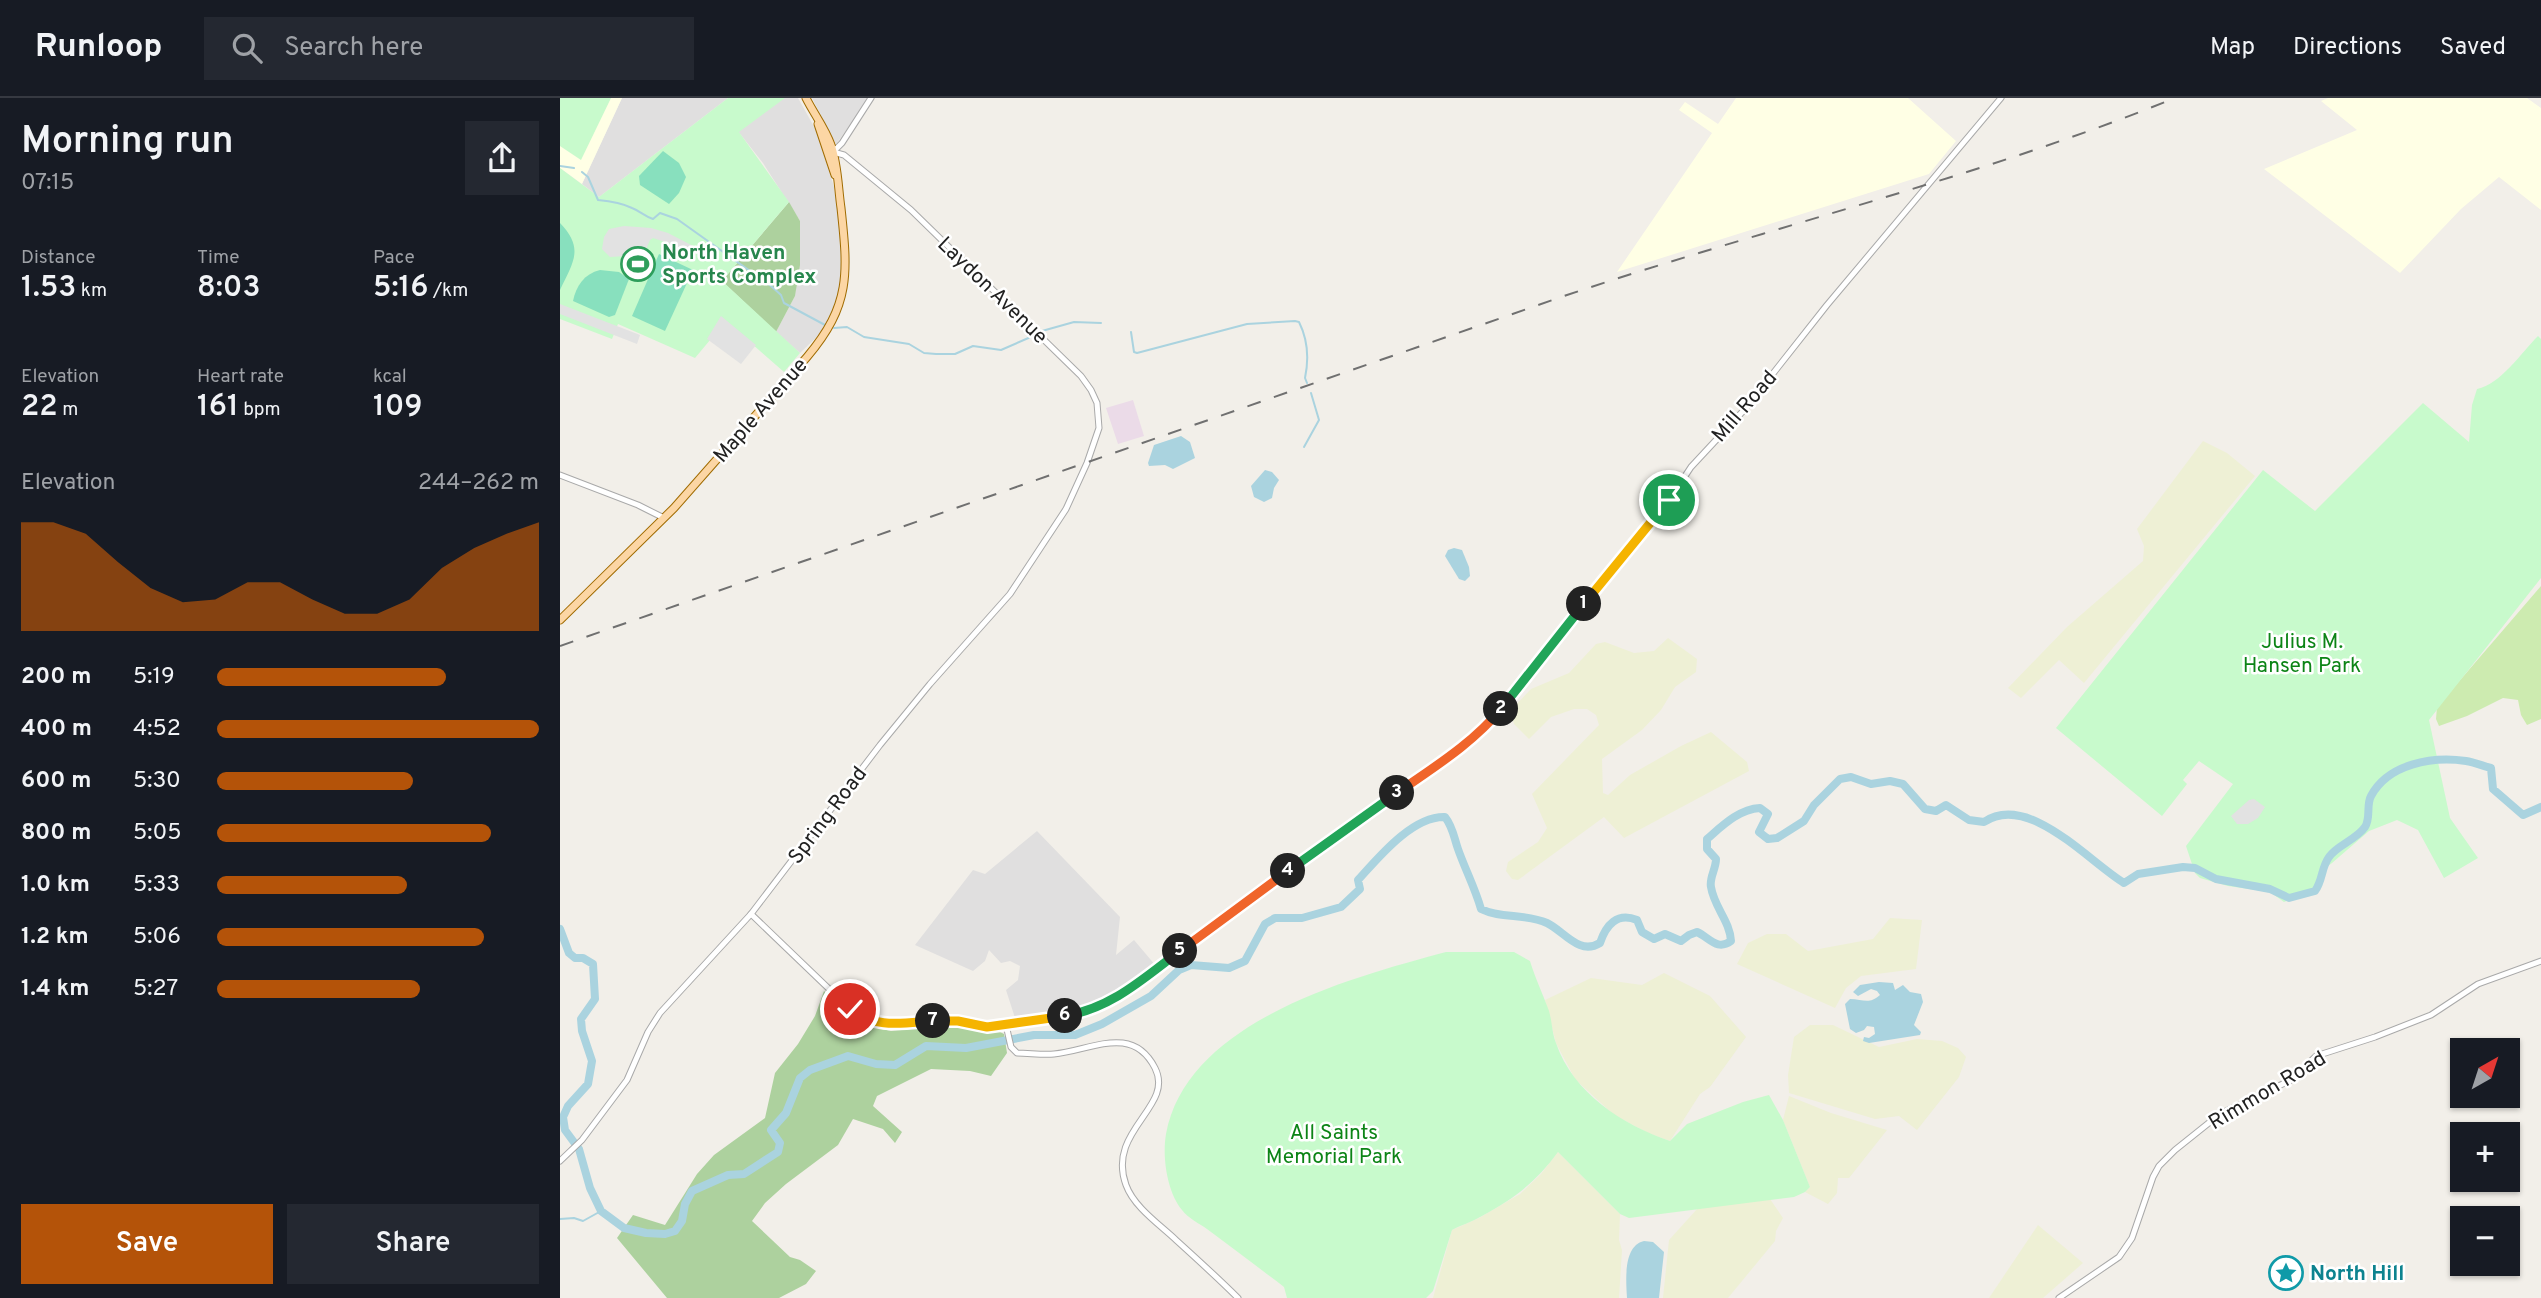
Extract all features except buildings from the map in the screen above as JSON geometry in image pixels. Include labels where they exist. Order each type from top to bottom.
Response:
[{"type":"main road","name":"Maple Avenue","points":[[560,620],[664,518],[796,370],[832,322],[842,296],[846,270],[837,169],[824,129],[817,122],[806,98]]},
{"type":"street","points":[[830,153],[842,143],[871,98]]},
{"type":"street","name":"Mill Road","points":[[751,914],[843,1003],[864,1018],[892,1024],[946,1020],[987,1027],[1082,1013],[1139,985],[1190,943],[1465,745],[1486,726],[1664,508],[1691,467],[1745,409],[1827,305],[2001,98]]},
{"type":"street","name":"Laydon Avenue","points":[[830,153],[844,155],[911,210],[1087,383],[1097,403],[1100,422],[1087,463]]},
{"type":"street","name":"Spring Road","points":[[560,1161],[579,1143],[626,1080],[648,1032],[660,1013],[751,914],[880,745],[1010,594],[1066,509],[1087,463]]},
{"type":"street","points":[[560,475],[664,518]]},
{"type":"street","name":"Rimmon Road","points":[[2059,1298],[2119,1257],[2132,1238],[2158,1166],[2220,1114],[2291,1080],[2316,1056],[2431,1016],[2477,984],[2541,961]]},
{"type":"street","points":[[1006,1025],[1012,1050],[1017,1053],[1054,1054],[1105,1042],[1120,1042],[1135,1047],[1149,1059],[1158,1076],[1159,1089],[1126,1142],[1122,1159],[1125,1183],[1137,1203],[1238,1298]]},
{"type":"shaded area","points":[[560,98],[622,98],[582,184],[560,168]]},
{"type":"shaded area","points":[[622,98],[728,98],[599,197],[582,184]]},
{"type":"shaded area","points":[[780,98],[798,98],[817,132],[834,187],[839,219],[842,285],[834,312],[825,329],[800,353],[776,332],[795,296],[800,221],[763,163],[737,130]]},
{"type":"shaded area","points":[[812,98],[869,98],[835,143]]},
{"type":"shaded area","points":[[1736,98],[1908,98],[1956,141],[1929,174],[1617,272],[1712,133],[1679,110],[1685,102],[1718,124]]},
{"type":"shaded area","points":[[2328,98],[2527,98],[2541,108],[2541,210],[2499,177],[2461,209],[2400,273],[2264,169],[2357,130],[2321,101]]},
{"type":"shaded area","points":[[624,226],[651,228],[668,233],[697,248],[693,257],[671,244],[653,238],[644,254],[610,257],[602,249],[604,237],[609,229]]},
{"type":"shaded area","points":[[560,304],[640,335],[637,344],[560,314]]},
{"type":"shaded area","points":[[721,316],[756,345],[741,364],[707,339]]},
{"type":"shaded area","points":[[1133,400],[1144,436],[1118,444],[1106,408]]},
{"type":"shaded area","points":[[2203,441],[2227,453],[2255,476],[2084,683],[2059,660],[2021,698],[2008,688],[2067,627],[2143,561],[2144,546],[2137,529]]},
{"type":"shaded area","points":[[1668,638],[1697,659],[1696,672],[1675,687],[1661,710],[1642,730],[1602,759],[1603,793],[1608,795],[1630,775],[1711,732],[1747,762],[1749,771],[1624,838],[1604,817],[1518,880],[1512,879],[1506,871],[1508,862],[1538,842],[1547,828],[1532,794],[1599,725],[1596,715],[1587,709],[1574,709],[1551,717],[1529,739],[1514,724],[1510,711],[1531,689],[1569,673],[1596,644],[1605,642],[1634,653],[1654,651]]},
{"type":"shaded area","points":[[2254,799],[2265,807],[2258,818],[2248,824],[2237,824],[2231,816],[2249,800]]},
{"type":"shaded area","points":[[1037,831],[1120,917],[1116,955],[1134,940],[1156,966],[1134,985],[1097,1004],[1016,1021],[1006,990],[1018,980],[1020,966],[1010,961],[1001,963],[989,950],[985,961],[973,971],[915,945],[973,870],[985,874]]},
{"type":"shaded area","points":[[1890,918],[1922,920],[1916,969],[1861,976],[1846,988],[1835,1008],[1737,964],[1748,943],[1767,934],[1786,934],[1808,951],[1873,939]]},
{"type":"shaded area","points":[[1664,973],[1710,996],[1746,1037],[1710,1087],[1700,1094],[1670,1141],[1614,1115],[1575,1079],[1556,1043],[1545,1000],[1591,978],[1642,985]]},
{"type":"shaded area","points":[[1810,1025],[1833,1025],[1879,1047],[1917,1039],[1942,1041],[1958,1048],[1966,1057],[1959,1077],[1917,1130],[1899,1116],[1875,1119],[1789,1093],[1788,1075],[1794,1037]]},
{"type":"shaded area","points":[[1789,1096],[1831,1113],[1887,1130],[1849,1178],[1838,1178],[1837,1193],[1828,1204],[1805,1192],[1810,1187],[1783,1120]]},
{"type":"shaded area","points":[[1558,1152],[1620,1214],[1619,1240],[1622,1250],[1619,1298],[1433,1298],[1452,1230],[1520,1194],[1541,1174]]},
{"type":"shaded area","points":[[1770,1199],[1783,1218],[1776,1231],[1775,1241],[1728,1298],[1663,1298],[1669,1240],[1698,1208]]},
{"type":"shaded area","points":[[2038,1225],[2083,1263],[2043,1298],[1989,1298]]},
{"type":"green space","points":[[560,98],[611,98],[581,160],[560,146]]},
{"type":"green space","points":[[728,98],[785,98],[739,132],[789,202],[722,281],[800,353],[784,372],[726,321],[695,358],[618,324],[612,339],[560,319],[560,168],[599,197]]},
{"type":"green space","points":[[663,151],[679,163],[686,177],[679,193],[669,204],[640,185],[639,176]]},
{"type":"green space","points":[[789,202],[800,221],[800,265],[795,296],[776,332],[722,281]]},
{"type":"green space","points":[[560,223],[572,240],[574,255],[560,290]]},
{"type":"green space","points":[[659,254],[693,270],[665,331],[632,316]]},
{"type":"green space","points":[[600,270],[619,272],[629,279],[615,315],[609,317],[573,301],[582,281],[589,274]]},
{"type":"green space","name":"Julius M. Hansen Park","points":[[2538,336],[2541,339],[2541,578],[2429,720],[2450,818],[2478,858],[2444,878],[2418,830],[2397,820],[2369,831],[2324,869],[2319,888],[2284,902],[2270,892],[2228,886],[2200,878],[2195,873],[2186,846],[2233,784],[2199,761],[2183,780],[2187,784],[2162,816],[2056,728],[2263,470],[2315,511],[2423,403],[2469,442],[2472,405],[2477,389],[2502,375]]},
{"type":"green space","points":[[2541,586],[2541,719],[2527,725],[2521,715],[2518,700],[2503,698],[2439,726],[2436,719],[2437,707]]},
{"type":"green space","name":"All Saints Memorial Park","points":[[1446,952],[1514,952],[1530,961],[1549,1011],[1556,1043],[1574,1077],[1602,1105],[1652,1134],[1670,1141],[1687,1124],[1769,1095],[1783,1120],[1810,1187],[1794,1197],[1629,1218],[1620,1214],[1558,1152],[1533,1181],[1515,1196],[1452,1230],[1433,1291],[1426,1298],[1287,1298],[1284,1287],[1191,1218],[1177,1203],[1167,1174],[1165,1143],[1180,1095],[1205,1062],[1239,1034],[1278,1010],[1321,991]]},
{"type":"green space","points":[[824,991],[848,1014],[869,1026],[891,1031],[952,1025],[1000,1032],[1004,1034],[1007,1053],[991,1076],[970,1071],[931,1069],[877,1096],[873,1106],[902,1132],[895,1143],[883,1129],[853,1119],[838,1145],[765,1203],[752,1221],[790,1257],[816,1271],[806,1284],[779,1298],[667,1298],[617,1238],[633,1215],[665,1225],[697,1174],[714,1155],[765,1118],[775,1073],[798,1044],[815,1016]]},
{"type":"water","points":[[1181,436],[1190,442],[1195,458],[1173,469],[1165,465],[1149,466],[1154,445]]},
{"type":"water","points":[[1265,470],[1272,472],[1279,480],[1272,498],[1264,502],[1254,497],[1251,486]]},
{"type":"water","points":[[1448,550],[1462,550],[1469,567],[1470,576],[1465,581],[1459,579],[1445,556]]},
{"type":"water","points":[[1893,983],[1895,990],[1903,985],[1910,992],[1921,994],[1923,1002],[1914,1025],[1921,1032],[1920,1035],[1869,1043],[1863,1041],[1864,1037],[1869,1038],[1875,1034],[1874,1027],[1867,1026],[1856,1033],[1850,1029],[1845,1004],[1850,999],[1869,1001],[1876,998],[1880,995],[1871,989],[1858,996],[1853,992],[1860,985]]},
{"type":"water","points":[[1644,1241],[1653,1242],[1664,1252],[1659,1298],[1627,1298],[1626,1273],[1629,1256],[1637,1244]]},
{"type":"waterway","points":[[560,166],[574,168]]},
{"type":"waterway","points":[[582,172],[588,177],[598,200],[624,205],[653,219],[660,213],[677,219],[771,286],[781,295],[784,303],[825,325]]},
{"type":"waterway","points":[[1042,331],[1074,322],[1101,323]]},
{"type":"waterway","points":[[1131,332],[1134,352],[1137,353],[1247,324],[1299,322],[1307,350],[1307,383]]},
{"type":"waterway","points":[[834,328],[847,327],[864,337],[909,344],[924,353],[936,354],[955,354],[973,346],[1001,350],[1033,336]]},
{"type":"waterway","points":[[1304,447],[1319,420],[1311,393]]},
{"type":"waterway","points":[[560,929],[569,953],[593,964],[595,999],[581,1019],[592,1061],[588,1084],[568,1106],[563,1117],[565,1130],[579,1149],[590,1188],[601,1211],[624,1228],[665,1234],[675,1231],[682,1221],[685,1204],[692,1191],[728,1175],[744,1174],[778,1152],[780,1143],[771,1130],[786,1113],[800,1078],[810,1070],[848,1056],[876,1064],[895,1065],[926,1046],[966,1048],[1034,1035],[1075,1035],[1102,1024],[1151,996],[1179,970],[1191,965],[1229,968],[1245,961],[1265,924],[1275,918],[1302,918],[1341,907],[1360,889],[1358,880],[1386,850],[1420,823],[1433,819],[1445,817],[1450,825],[1481,909],[1539,920],[1585,946],[1600,943],[1609,926],[1624,918],[1637,920],[1642,932],[1654,939],[1665,934],[1681,941],[1697,932],[1722,945],[1731,941],[1711,887],[1716,859],[1707,849],[1707,839],[1738,815],[1760,808],[1768,814],[1759,832],[1768,839],[1777,838],[1804,821],[1814,805],[1840,779],[1851,777],[1871,784],[1890,781],[1903,784],[1925,809],[1936,811],[1946,805],[1969,820],[1984,822],[2001,815],[2019,816],[2038,822],[2124,883],[2138,874],[2183,867],[2195,868],[2216,879],[2270,889],[2289,898],[2315,891],[2329,857],[2365,827],[2371,796],[2379,785],[2388,776],[2412,765],[2425,761],[2453,760],[2491,768],[2493,789],[2523,815],[2541,807]]},
{"type":"waterway","points":[[560,1219],[574,1218],[583,1221],[601,1211]]},
{"type":"railway","points":[[560,646],[1567,295],[1949,178],[2101,127],[2175,98]]},
{"type":"place","name":"North Haven Sports Complex","points":[[638,264]]},
{"type":"place","name":"North Hill","points":[[2286,1273]]},
{"type":"route","points":[[850,1009],[864,1018],[882,1024],[946,1020],[979,1027],[998,1027],[1082,1013],[1139,985],[1190,943],[1465,745],[1486,726],[1669,500]]}]
